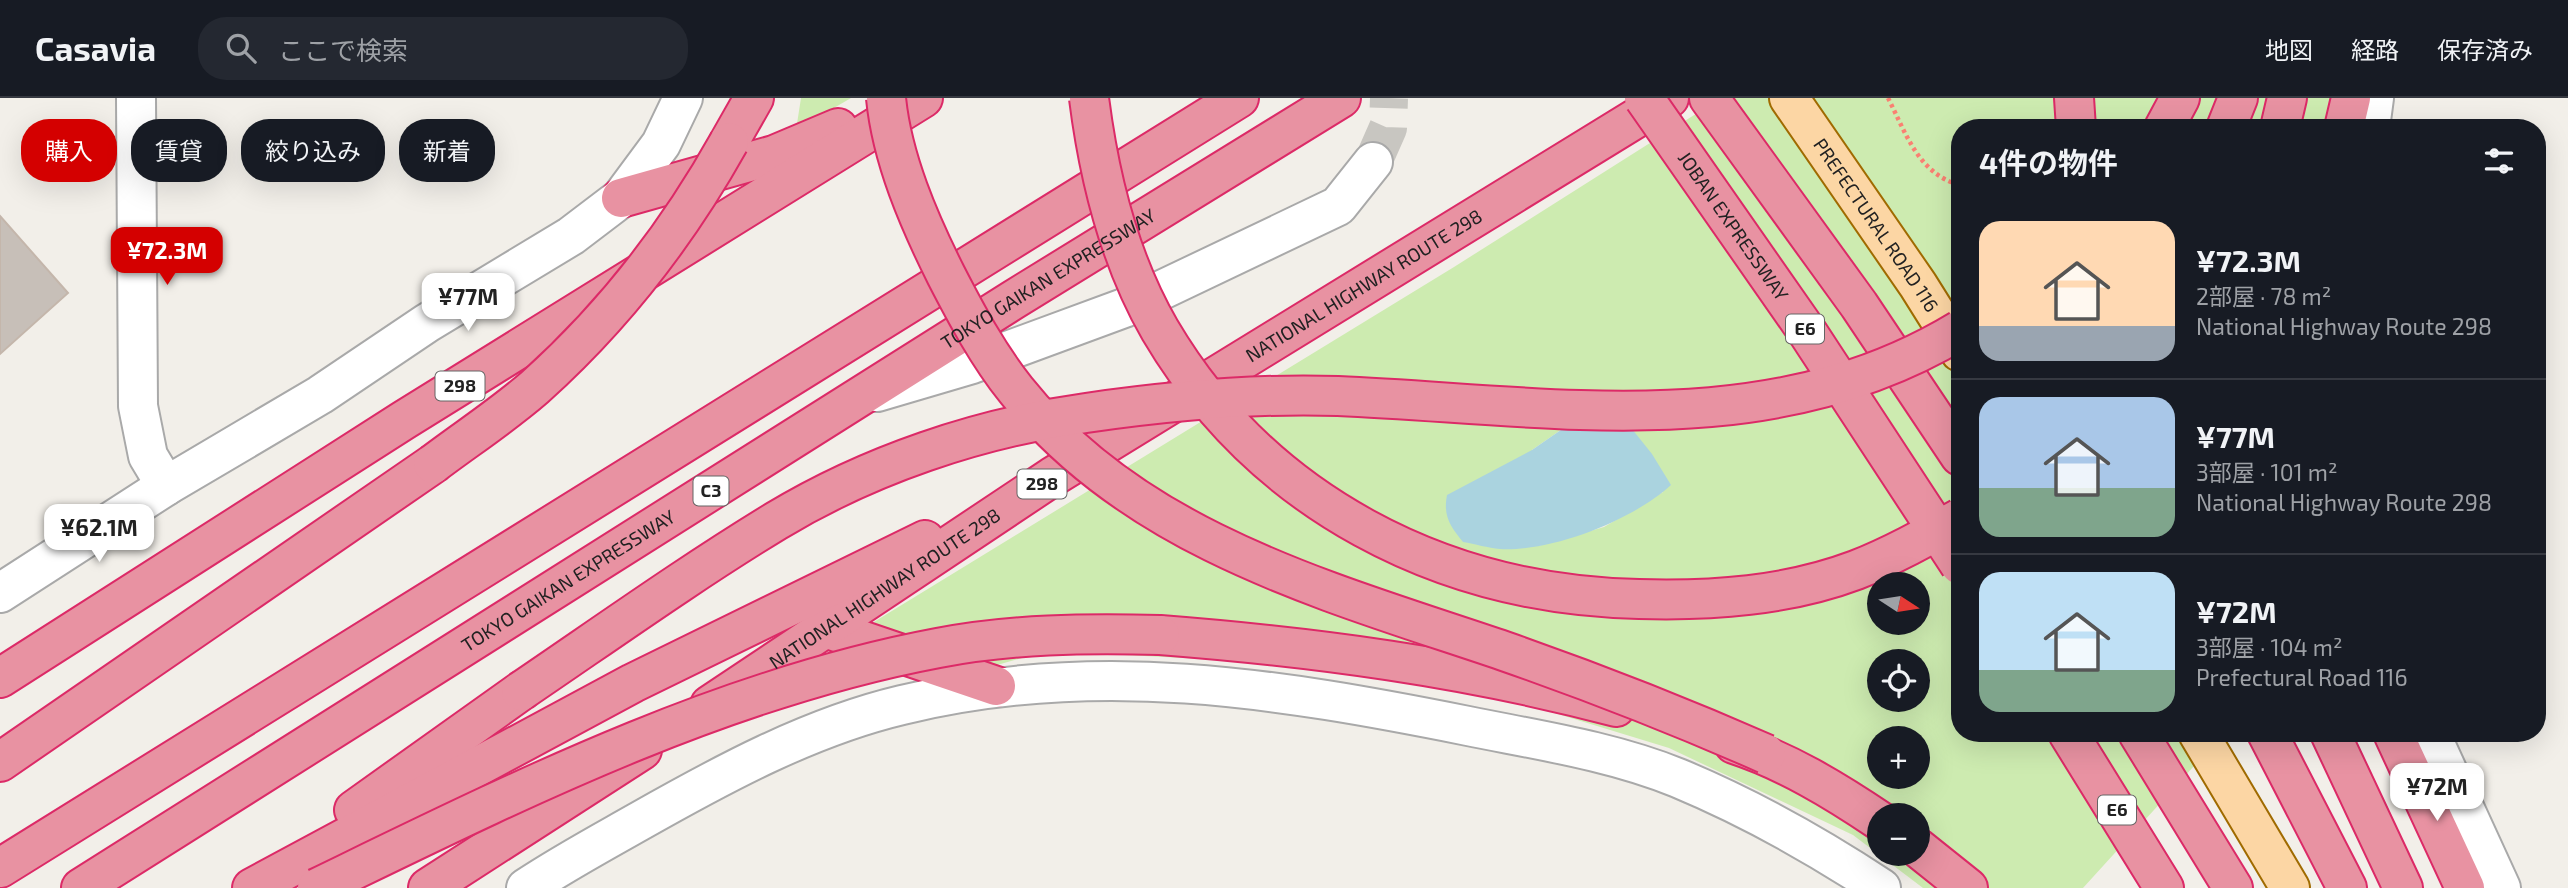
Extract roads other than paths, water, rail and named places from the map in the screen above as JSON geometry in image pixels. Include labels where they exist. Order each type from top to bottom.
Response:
[{"type":"highway","points":[[729,142],[747,98]]},
{"type":"highway","points":[[0,762],[433,464],[533,389],[623,299],[698,198],[754,98]]},
{"type":"highway","points":[[886,98],[915,204],[961,304],[1016,390],[1063,441],[1109,478],[1160,515],[1281,575],[1602,686],[1766,754],[1867,813]]},
{"type":"highway","points":[[621,198],[774,155],[912,98]]},
{"type":"highway","name":"298","points":[[0,678],[404,420],[923,98]]},
{"type":"highway","points":[[1089,98],[1114,218],[1135,278],[1160,329],[1190,374],[1269,463],[1331,509],[1399,547],[1452,568],[1564,595],[1683,600],[1748,595],[1855,570],[1951,522]]},
{"type":"highway","points":[[0,868],[1239,98]]},
{"type":"highway","name":"TOKYO GAIKAN EXPRESSWAY","points":[[82,887],[1341,98]]},
{"type":"highway","name":"JOBAN EXPRESSWAY","points":[[1644,98],[1806,330],[1951,551]]},
{"type":"highway","name":"NATIONAL HIGHWAY ROUTE 298","points":[[428,888],[828,629],[1052,477],[1669,98]]},
{"type":"highway","points":[[1709,98],[1859,304],[1951,442]]},
{"type":"highway","points":[[2074,98],[2075,119]]},
{"type":"highway","points":[[2169,119],[2180,98]]},
{"type":"highway","points":[[2230,119],[2238,98]]},
{"type":"highway","points":[[2282,119],[2287,98]]},
{"type":"highway","points":[[2346,119],[2351,98]]},
{"type":"highway","points":[[245,888],[521,691],[778,520],[894,463],[954,442],[1081,413],[1191,401],[1271,396],[1334,396],[1591,412],[1712,408],[1823,390],[1879,371],[1951,335]]},
{"type":"highway","points":[[0,730],[163,625],[433,464]]},
{"type":"highway","points":[[253,888],[633,684],[1052,477]]},
{"type":"highway","points":[[828,629],[996,686]]},
{"type":"highway","points":[[317,888],[570,771],[759,695],[859,664],[941,647],[1015,639],[1088,633],[1160,635],[1307,648],[1405,662],[1551,690],[1623,709],[1766,754]]},
{"type":"highway","name":"E6","points":[[2074,742],[2164,888]]},
{"type":"highway","points":[[2144,742],[2233,888]]},
{"type":"highway","points":[[2272,742],[2347,888]]},
{"type":"highway","points":[[2334,742],[2403,888]]},
{"type":"highway","points":[[2397,742],[2465,888]]},
{"type":"highway","points":[[1930,858],[1968,888]]},
{"type":"main road","name":"PREFECTURAL ROAD 116","points":[[1789,98],[1918,285],[1951,338]]},
{"type":"main road","points":[[2208,748],[2290,888]]},
{"type":"street","points":[[136,98],[138,406],[148,456],[166,486]]},
{"type":"street","points":[[0,593],[166,486],[320,395],[427,323],[571,236],[621,198],[661,144],[683,98]]},
{"type":"street","points":[[2371,119],[2374,98]]},
{"type":"street","points":[[862,396],[972,364],[1124,308],[1339,206],[1373,162]]},
{"type":"street","points":[[527,888],[696,789],[822,730],[900,705],[996,686],[1160,680],[1278,691],[1566,745],[1675,777],[1792,831],[1881,888]]},
{"type":"street","points":[[2434,742],[2501,888]]},
{"type":"water","points":[[1581,416],[1624,419],[1652,454],[1671,485],[1636,510],[1567,539],[1521,549],[1495,548],[1463,542],[1449,520],[1446,509],[1447,495],[1532,450]]},
{"type":"tunnel","points":[[1373,162],[1388,128],[1389,98]]}]
